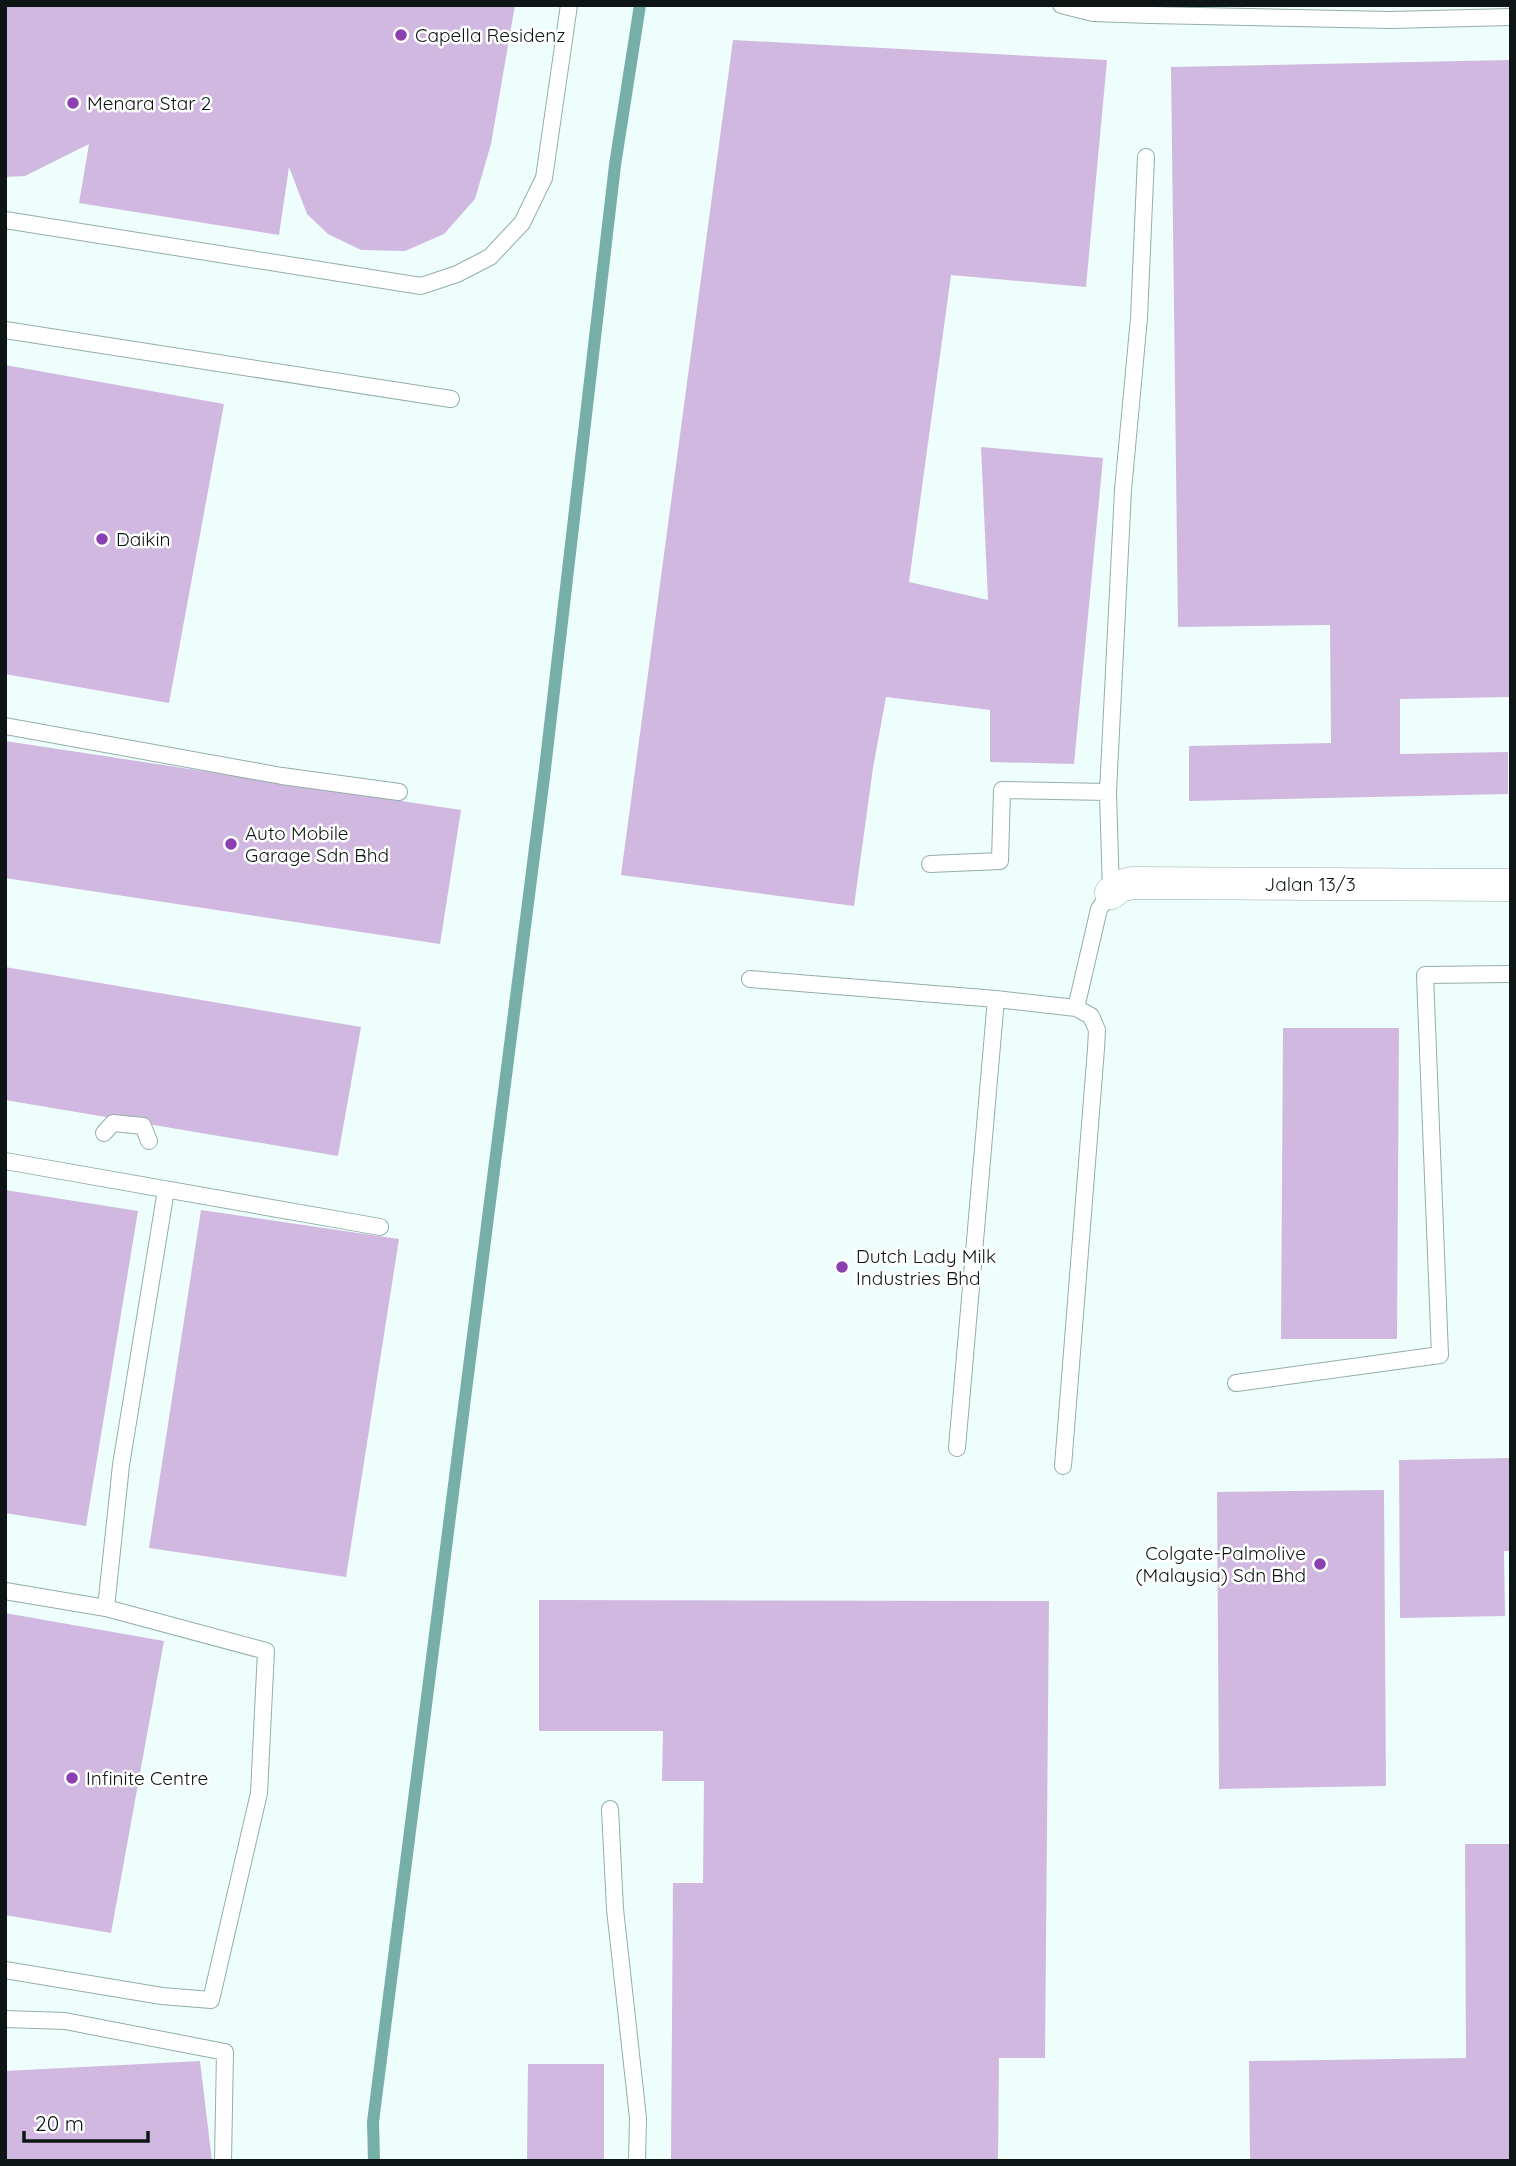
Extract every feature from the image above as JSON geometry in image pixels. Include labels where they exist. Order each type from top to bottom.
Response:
[{"type":"street","name":"Jalan 13/3","points":[[1111,893],[1120,886],[1132,883],[1511,885]]},
{"type":"lane","points":[[5,220],[421,286],[457,274],[490,257],[522,223],[544,178],[569,5]]},
{"type":"lane","points":[[1061,5],[1093,13],[1151,15],[1390,20],[1511,17]]},
{"type":"lane","points":[[1076,1008],[1099,909],[1111,893],[1108,792],[1123,490],[1139,318],[1146,157]]},
{"type":"lane","points":[[5,330],[451,399]]},
{"type":"lane","points":[[5,726],[282,776],[399,792]]},
{"type":"lane","points":[[930,864],[1000,861],[1002,790],[1108,792]]},
{"type":"lane","points":[[1236,1383],[1440,1355],[1425,975],[1511,974]]},
{"type":"lane","points":[[750,979],[996,999],[1076,1008],[1091,1016],[1097,1031],[1097,1040],[1063,1466]]},
{"type":"lane","points":[[957,1448],[996,999]]},
{"type":"lane","points":[[104,1133],[113,1123],[143,1126],[149,1141]]},
{"type":"lane","points":[[5,1161],[380,1227]]},
{"type":"lane","points":[[106,1608],[121,1465],[166,1189]]},
{"type":"lane","points":[[5,1591],[106,1608],[267,1651],[259,1793],[211,2000],[162,1996],[5,1970]]},
{"type":"lane","points":[[610,1809],[615,1909],[638,2118],[637,2161]]},
{"type":"lane","points":[[5,2019],[65,2021],[225,2052],[223,2161]]},
{"type":"building","points":[[5,5],[515,5],[491,144],[475,199],[444,234],[405,251],[361,250],[328,234],[307,214],[289,167],[279,235],[79,203],[89,144],[25,176],[5,177]]},
{"type":"building","points":[[733,40],[1107,60],[1086,287],[951,275],[909,582],[988,600],[981,447],[1103,458],[1074,764],[990,762],[990,710],[886,697],[873,768],[854,906],[621,875]]},
{"type":"building","points":[[1511,60],[1511,697],[1400,699],[1400,754],[1508,752],[1508,794],[1189,801],[1189,746],[1331,743],[1330,625],[1178,627],[1171,67]]},
{"type":"building","name":"Daikin","points":[[5,365],[224,404],[169,703],[5,674]]},
{"type":"building","name":"Auto Mobile Garage Sdn Bhd","points":[[5,741],[461,810],[440,944],[5,878]]},
{"type":"building","points":[[5,967],[361,1027],[338,1156],[5,1100]]},
{"type":"building","points":[[1283,1028],[1399,1028],[1397,1339],[1281,1339]]},
{"type":"building","points":[[5,1190],[138,1211],[86,1526],[5,1513]]},
{"type":"building","points":[[201,1210],[399,1239],[346,1577],[149,1548]]},
{"type":"building","points":[[1511,1458],[1511,1551],[1504,1551],[1505,1616],[1400,1618],[1399,1460]]},
{"type":"building","points":[[1384,1490],[1386,1786],[1219,1789],[1217,1492]]},
{"type":"building","points":[[539,1600],[1049,1601],[1045,2058],[999,2058],[998,2161],[671,2161],[673,1883],[703,1883],[704,1781],[662,1781],[663,1731],[539,1731]]},
{"type":"building","name":"Infinite Centre","points":[[5,1613],[164,1641],[111,1933],[5,1915]]},
{"type":"building","points":[[1465,1844],[1511,1844],[1511,2161],[1250,2161],[1249,2061],[1466,2058]]},
{"type":"building","points":[[200,2061],[212,2161],[5,2161],[5,2071]]},
{"type":"building","points":[[528,2064],[604,2064],[604,2161],[527,2161]]},
{"type":"waterway","points":[[374,2161],[373,2122],[544,777],[615,165],[640,5]]},
{"type":"place","name":"Capella Residenz","points":[[401,35]]},
{"type":"place","name":"Menara Star 2","points":[[73,103]]},
{"type":"place","name":"Daikin","points":[[102,539]]},
{"type":"place","name":"Auto Mobile Garage Sdn Bhd","points":[[231,844]]},
{"type":"place","name":"Dutch Lady Milk Industries Bhd","points":[[842,1267]]},
{"type":"place","name":"Colgate-Palmolive (Malaysia) Sdn Bhd","points":[[1320,1564]]},
{"type":"place","name":"Infinite Centre","points":[[72,1778]]}]
